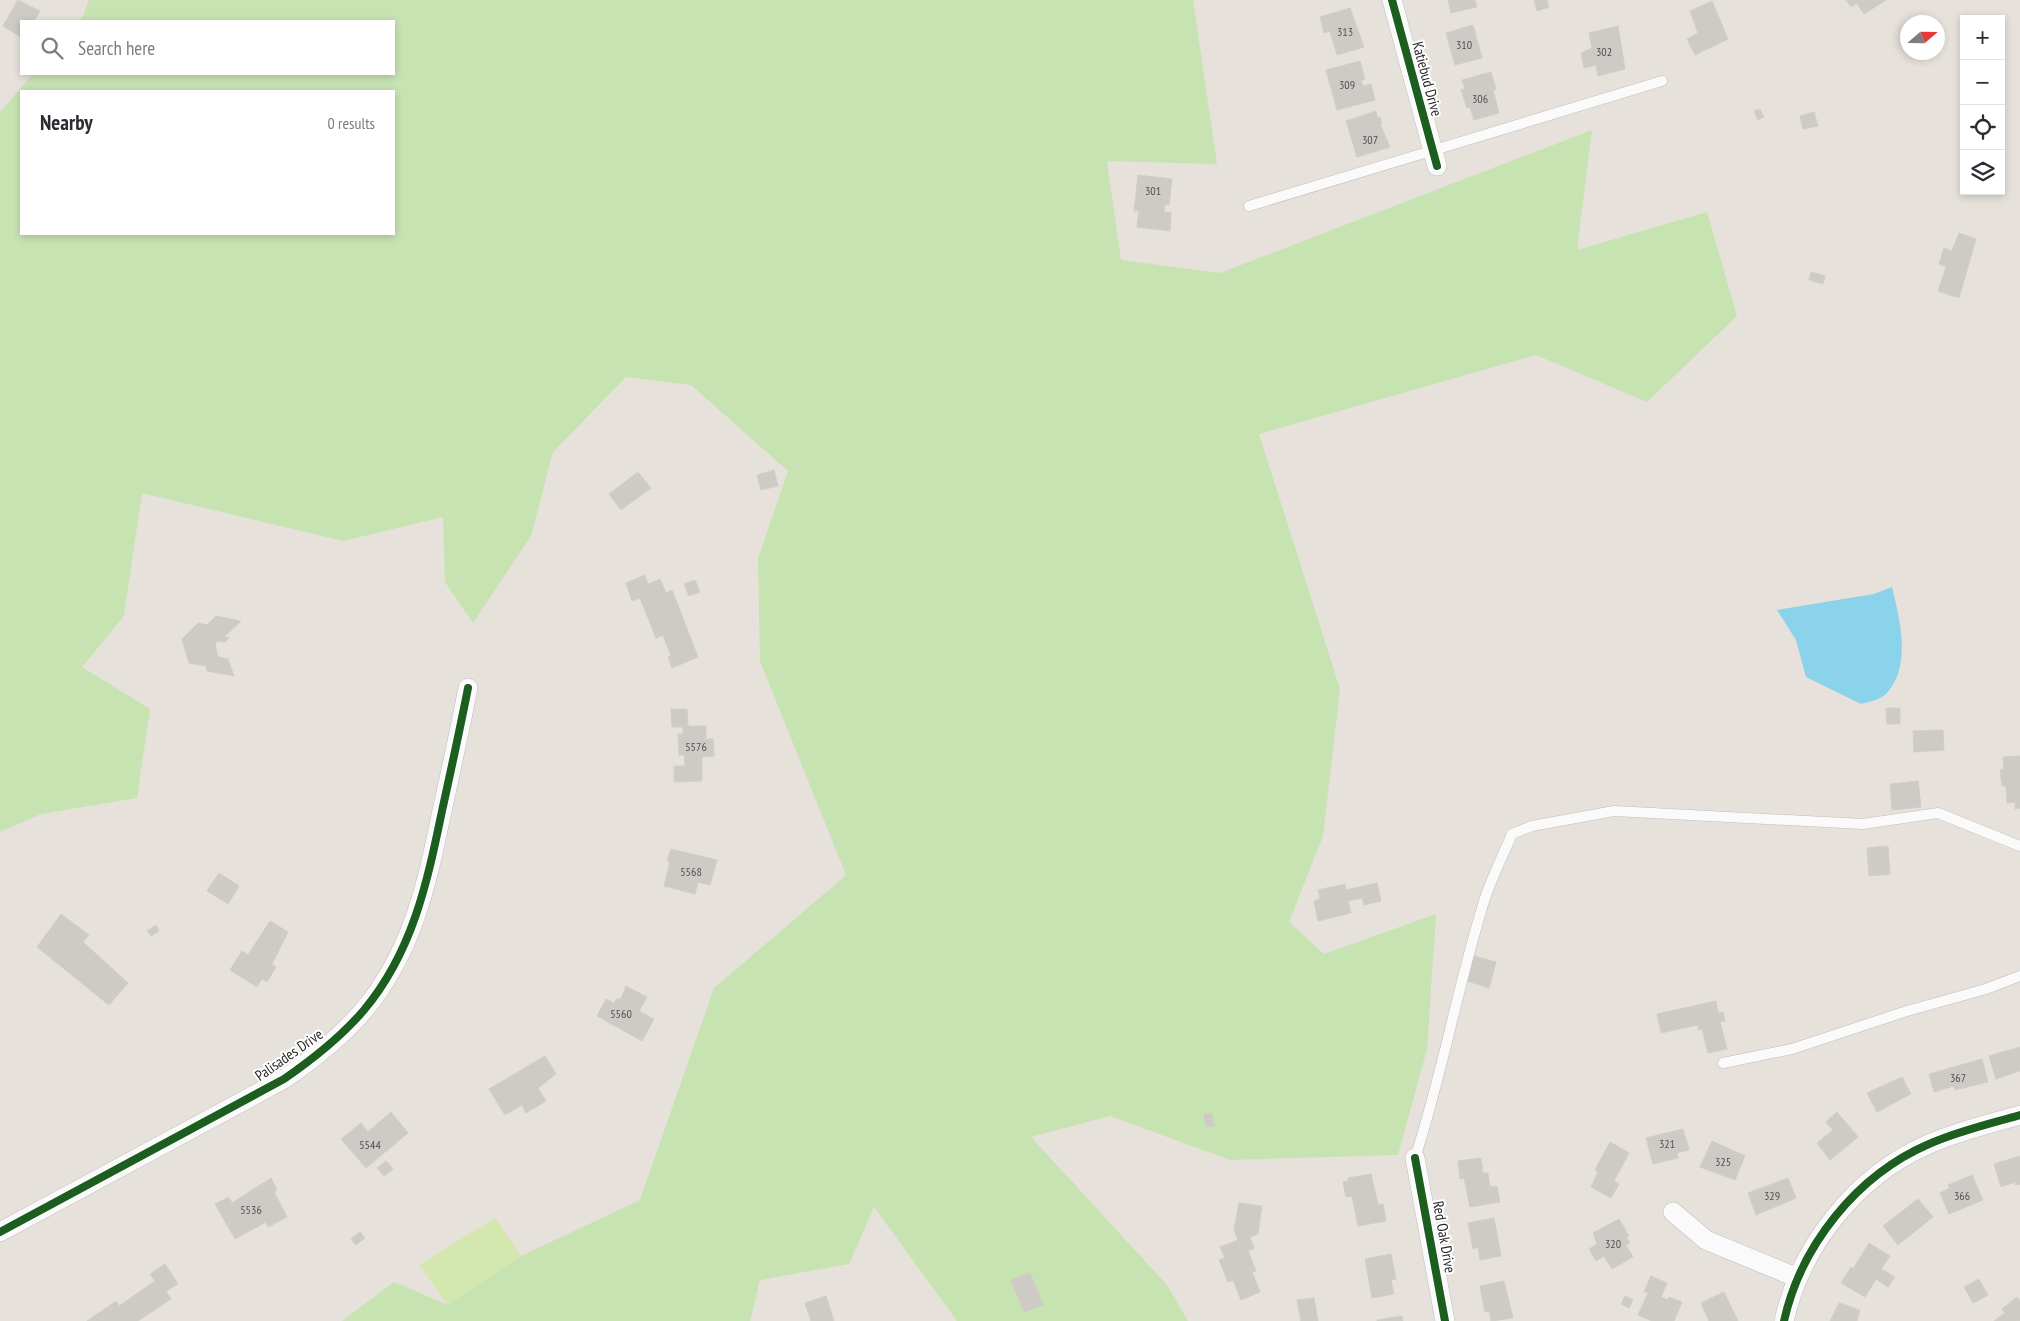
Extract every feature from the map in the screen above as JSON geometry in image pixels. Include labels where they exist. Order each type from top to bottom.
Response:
[{"type":"street","name":"Katiebud Drive","points":[[1392,0],[1435,158]]},
{"type":"street","name":"Palisades Drive","points":[[0,1232],[284,1079],[333,1042],[364,1009],[391,969],[405,944],[420,909],[468,688]]},
{"type":"street","points":[[1784,1321],[1798,1278],[1812,1251],[1828,1225],[1854,1195],[1877,1175],[1928,1144],[1954,1134],[2020,1115]]},
{"type":"street","name":"Red Oak Drive","points":[[1415,1158],[1445,1321]]},
{"type":"street","points":[[1673,1212],[1706,1240],[1798,1278]]},
{"type":"lane","points":[[1249,206],[1435,158],[1662,81]]},
{"type":"lane","points":[[1415,1158],[1433,1104],[1464,973],[1483,905],[1512,834],[1532,826],[1614,811],[1864,824],[1938,813],[2020,846]]},
{"type":"lane","points":[[1723,1063],[1792,1050],[1907,1012],[1986,989],[2020,976]]},
{"type":"green space","points":[[89,0],[1193,0],[1217,164],[1107,161],[1121,260],[1220,273],[1592,130],[1577,250],[1707,212],[1737,316],[1647,402],[1536,355],[1259,434],[1340,689],[1323,836],[1289,922],[1324,954],[1436,914],[1427,1049],[1398,1155],[1230,1160],[1110,1116],[1031,1137],[1167,1285],[1188,1321],[957,1321],[874,1207],[849,1264],[760,1280],[750,1321],[342,1321],[394,1282],[448,1305],[521,1256],[640,1200],[714,988],[846,875],[760,661],[758,559],[788,471],[691,385],[626,377],[553,452],[531,536],[473,623],[445,582],[443,517],[343,541],[142,493],[124,616],[82,667],[150,709],[137,798],[41,814],[0,832],[0,112],[32,75],[395,75],[395,20],[80,20]]},
{"type":"green space","points":[[495,1218],[521,1256],[448,1305],[419,1265]]},
{"type":"water","points":[[1892,587],[1902,642],[1899,670],[1894,683],[1886,694],[1861,704],[1806,677],[1796,640],[1777,610],[1874,594]]},
{"type":"building","points":[[18,0],[40,11],[35,20],[20,20],[20,36],[3,26]]},
{"type":"building","points":[[1448,0],[1475,0],[1477,7],[1451,13]]},
{"type":"building","points":[[1534,0],[1547,0],[1549,7],[1537,11]]},
{"type":"building","points":[[1846,0],[1886,0],[1864,14],[1857,3],[1851,7]]},
{"type":"building","points":[[1712,1],[1728,39],[1695,55],[1687,39],[1698,33],[1690,11]]},
{"type":"building","points":[[1350,8],[1364,47],[1337,55],[1330,31],[1324,33],[1320,17]]},
{"type":"building","points":[[1473,25],[1482,58],[1455,65],[1446,33]]},
{"type":"building","points":[[1618,26],[1625,69],[1598,76],[1596,65],[1584,68],[1581,53],[1592,48],[1589,33]]},
{"type":"building","points":[[1360,61],[1365,79],[1361,80],[1363,86],[1371,84],[1375,100],[1337,110],[1326,70]]},
{"type":"building","points":[[1491,72],[1496,89],[1493,90],[1499,113],[1474,120],[1470,107],[1467,108],[1461,90],[1465,89],[1462,80]]},
{"type":"building","points":[[1760,109],[1764,117],[1758,120],[1754,111]]},
{"type":"building","points":[[1376,111],[1377,118],[1380,117],[1382,123],[1380,124],[1390,147],[1357,157],[1346,121]]},
{"type":"building","points":[[1814,112],[1818,126],[1803,129],[1800,116]]},
{"type":"building","points":[[1138,175],[1172,179],[1169,205],[1165,204],[1164,212],[1171,212],[1170,231],[1137,227],[1139,211],[1134,211]]},
{"type":"building","points":[[1959,233],[1976,239],[1959,298],[1938,291],[1946,267],[1939,264],[1944,248],[1952,251]]},
{"type":"building","points":[[1811,272],[1825,276],[1823,284],[1809,280]]},
{"type":"building","points":[[774,470],[778,486],[761,490],[757,475]]},
{"type":"building","points":[[638,472],[651,488],[621,510],[609,494]]},
{"type":"building","points":[[645,575],[648,584],[660,579],[666,593],[672,590],[698,657],[672,668],[668,657],[671,656],[663,635],[656,638],[640,598],[632,601],[626,583]]},
{"type":"building","points":[[695,580],[700,592],[689,596],[684,584]]},
{"type":"building","points":[[216,616],[241,621],[224,637],[229,638],[225,642],[218,641],[215,644],[218,657],[228,659],[234,676],[207,671],[206,666],[189,663],[182,639],[198,623],[207,625]]},
{"type":"building","points":[[1886,708],[1900,708],[1900,724],[1887,724]]},
{"type":"building","points":[[671,709],[687,709],[688,726],[706,726],[706,739],[713,739],[714,756],[702,757],[702,781],[674,782],[674,766],[685,766],[684,755],[679,755],[678,734],[683,734],[683,727],[672,727]]},
{"type":"building","points":[[1943,730],[1944,750],[1914,752],[1913,731]]},
{"type":"building","points":[[2020,756],[2020,808],[2015,809],[2015,802],[2007,803],[2006,786],[2002,786],[2000,770],[2004,769],[2003,757]]},
{"type":"building","points":[[1918,781],[1921,807],[1892,810],[1890,784]]},
{"type":"building","points":[[1888,846],[1890,874],[1869,876],[1867,848]]},
{"type":"building","points":[[671,849],[717,860],[710,885],[698,882],[695,894],[664,886],[670,862],[667,861]]},
{"type":"building","points":[[219,873],[239,886],[228,904],[207,891]]},
{"type":"building","points":[[1377,883],[1381,901],[1364,905],[1362,898],[1348,901],[1351,913],[1318,921],[1314,901],[1320,899],[1318,890],[1345,884],[1346,890]]},
{"type":"building","points":[[61,914],[89,935],[83,942],[128,983],[109,1005],[37,947]]},
{"type":"building","points":[[270,921],[288,932],[272,964],[276,967],[267,982],[262,979],[257,987],[230,970],[242,951],[248,955]]},
{"type":"building","points":[[156,925],[159,931],[151,936],[147,931]]},
{"type":"building","points":[[1474,956],[1496,962],[1489,988],[1467,981]]},
{"type":"building","points":[[626,986],[647,997],[639,1011],[654,1019],[642,1041],[597,1016],[606,999],[614,1003],[616,999],[621,999]]},
{"type":"building","points":[[1716,1001],[1718,1013],[1723,1012],[1725,1021],[1720,1022],[1727,1049],[1708,1053],[1702,1029],[1698,1030],[1698,1025],[1661,1033],[1657,1014]]},
{"type":"building","points":[[2020,1047],[2020,1071],[1996,1079],[1989,1056]]},
{"type":"building","points":[[545,1056],[556,1074],[538,1088],[546,1101],[526,1113],[522,1105],[505,1115],[489,1089]]},
{"type":"building","points":[[1982,1059],[1988,1082],[1955,1090],[1954,1086],[1934,1092],[1929,1074]]},
{"type":"building","points":[[1902,1077],[1911,1094],[1877,1112],[1867,1093]]},
{"type":"building","points":[[391,1112],[408,1133],[366,1168],[341,1139],[361,1123],[368,1132]]},
{"type":"building","points":[[1837,1112],[1858,1137],[1830,1160],[1817,1143],[1833,1130],[1826,1122]]},
{"type":"building","points":[[1212,1113],[1214,1126],[1206,1127],[1204,1114]]},
{"type":"building","points":[[1683,1129],[1689,1150],[1677,1153],[1678,1158],[1653,1164],[1646,1138]]},
{"type":"building","points":[[1712,1141],[1745,1156],[1735,1180],[1700,1167]]},
{"type":"building","points":[[1610,1142],[1629,1153],[1614,1181],[1619,1184],[1611,1198],[1591,1187],[1598,1172],[1595,1170]]},
{"type":"building","points":[[2020,1156],[2020,1184],[2016,1185],[2015,1182],[2001,1187],[1994,1164]]},
{"type":"building","points":[[1481,1158],[1483,1173],[1488,1173],[1490,1187],[1497,1186],[1500,1202],[1470,1207],[1464,1178],[1460,1179],[1458,1161]]},
{"type":"building","points":[[386,1161],[393,1169],[384,1176],[377,1168]]},
{"type":"building","points":[[1371,1174],[1378,1205],[1383,1204],[1386,1221],[1358,1226],[1352,1196],[1346,1197],[1343,1182],[1348,1181],[1348,1178]]},
{"type":"building","points":[[1972,1175],[1983,1200],[1949,1214],[1940,1193],[1950,1188],[1948,1185]]},
{"type":"building","points":[[271,1178],[277,1190],[274,1192],[287,1217],[268,1227],[266,1222],[235,1239],[215,1204],[229,1197],[232,1203]]},
{"type":"building","points":[[1788,1178],[1796,1198],[1756,1215],[1748,1193]]},
{"type":"building","points":[[1918,1199],[1933,1217],[1898,1245],[1883,1226]]},
{"type":"building","points":[[1239,1203],[1262,1206],[1258,1234],[1250,1237],[1254,1248],[1248,1251],[1256,1271],[1252,1272],[1260,1292],[1241,1300],[1233,1280],[1228,1282],[1219,1260],[1225,1258],[1220,1247],[1238,1240],[1234,1230]]},
{"type":"building","points":[[1494,1218],[1501,1256],[1480,1260],[1478,1247],[1473,1249],[1468,1223]]},
{"type":"building","points":[[1619,1219],[1629,1236],[1626,1237],[1630,1243],[1626,1245],[1633,1257],[1612,1269],[1604,1256],[1596,1261],[1589,1249],[1597,1244],[1593,1233]]},
{"type":"building","points":[[360,1232],[365,1238],[356,1245],[351,1239]]},
{"type":"building","points":[[1869,1243],[1890,1256],[1881,1269],[1895,1277],[1888,1287],[1876,1279],[1865,1297],[1841,1283],[1851,1267],[1853,1269]]},
{"type":"building","points":[[1391,1254],[1396,1279],[1391,1280],[1394,1294],[1372,1298],[1365,1259]]},
{"type":"building","points":[[165,1264],[178,1284],[166,1291],[171,1299],[138,1321],[87,1321],[116,1301],[119,1306],[155,1281],[150,1274]]},
{"type":"building","points":[[1030,1273],[1043,1305],[1024,1312],[1011,1280]]},
{"type":"building","points":[[1651,1276],[1667,1283],[1661,1297],[1668,1300],[1669,1297],[1682,1302],[1674,1321],[1652,1321],[1638,1315],[1648,1293],[1644,1292]]},
{"type":"building","points":[[1979,1279],[1988,1295],[1973,1303],[1964,1287]]},
{"type":"building","points":[[1504,1281],[1513,1318],[1491,1321],[1489,1311],[1485,1312],[1480,1286]]},
{"type":"building","points":[[1724,1292],[1738,1321],[1709,1321],[1701,1303]]},
{"type":"building","points":[[826,1296],[834,1321],[811,1321],[805,1303]]},
{"type":"building","points":[[1625,1296],[1633,1300],[1629,1308],[1621,1304]]},
{"type":"building","points":[[2017,1297],[2020,1301],[2020,1321],[1994,1321],[2005,1313],[2002,1309]]},
{"type":"building","points":[[1314,1298],[1318,1321],[1301,1321],[1297,1300]]},
{"type":"building","points":[[1839,1303],[1860,1310],[1857,1321],[1830,1321]]},
{"type":"building","points":[[1402,1316],[1403,1321],[1377,1321],[1377,1320]]},
{"type":"cycle path","points":[[1392,0],[1437,166]]},
{"type":"cycle path","points":[[0,1232],[284,1079],[326,1047],[364,1010],[395,964],[416,915],[430,864],[468,688]]},
{"type":"cycle path","points":[[1784,1321],[1792,1293],[1818,1240],[1836,1216],[1878,1174],[1903,1157],[1940,1139],[2020,1115]]},
{"type":"cycle path","points":[[1415,1158],[1445,1321]]}]
